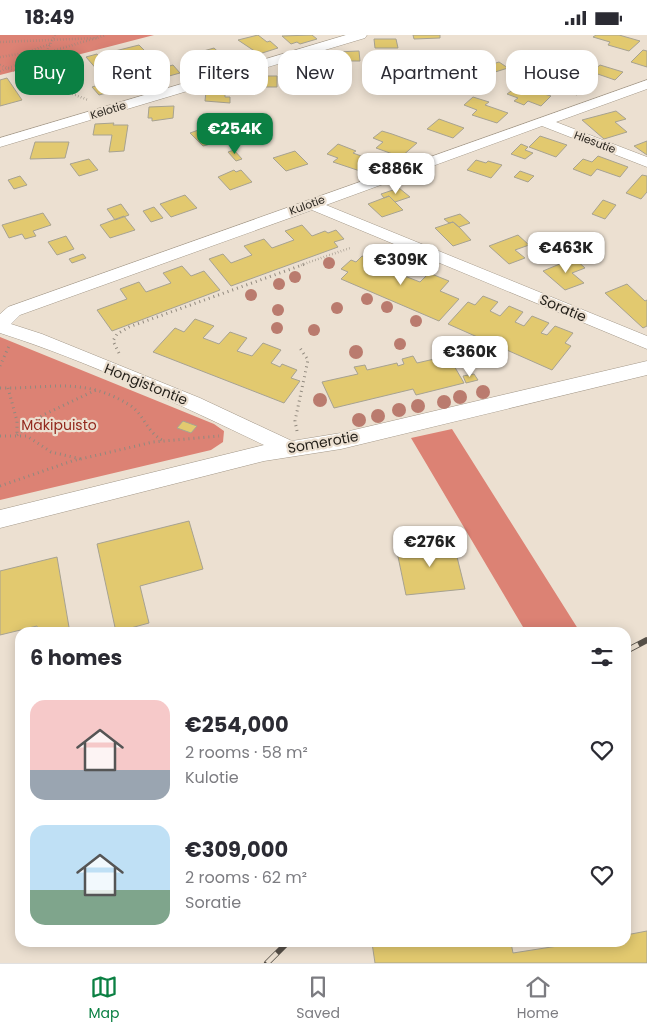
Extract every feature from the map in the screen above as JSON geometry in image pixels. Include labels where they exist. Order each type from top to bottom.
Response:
[{"type":"street","name":"Kelotie","points":[[0,143],[360,35]]},
{"type":"street","name":"Kulotie","points":[[0,325],[14,311],[647,84]]},
{"type":"street","name":"Hiesutie","points":[[544,122],[647,162]]},
{"type":"street","name":"Soratie","points":[[313,203],[321,209],[647,343]]},
{"type":"street","name":"Hongistontie","points":[[0,325],[194,403],[257,433],[294,447]]},
{"type":"street","name":"Somerotie","points":[[0,519],[294,447],[341,441],[647,368]]},
{"type":"path","points":[[47,50],[55,35]]},
{"type":"path","points":[[58,50],[106,35]]},
{"type":"path","points":[[0,42],[98,38]]},
{"type":"path","points":[[0,57],[25,53],[50,44]]},
{"type":"path","points":[[0,65],[95,103],[105,111]]},
{"type":"path","points":[[0,71],[15,66]]},
{"type":"path","points":[[125,358],[113,341],[116,334],[129,327],[350,248]]},
{"type":"path","points":[[294,447],[295,421],[308,360],[300,348]]},
{"type":"path","points":[[0,388],[76,385],[96,391],[135,409],[154,437],[163,441]]},
{"type":"path","points":[[8,388],[9,398],[17,421],[17,435]]},
{"type":"path","points":[[17,435],[34,421],[76,397],[96,391]]},
{"type":"path","points":[[0,486],[82,459],[163,441],[257,433]]},
{"type":"path","points":[[0,436],[27,436],[51,453],[82,459]]},
{"type":"green space","points":[[0,35],[154,35],[84,53],[84,50],[15,50],[15,71],[0,75]]},
{"type":"green space","name":"Mäkipuisto","points":[[0,337],[214,424],[224,431],[223,442],[211,450],[0,500]]},
{"type":"green space","points":[[452,429],[577,627],[523,627],[411,438]]},
{"type":"building","points":[[258,35],[267,42],[270,41],[278,48],[268,51],[253,50],[238,40]]},
{"type":"building","points":[[312,35],[317,39],[300,44],[297,42],[291,44],[282,36]]},
{"type":"building","points":[[413,35],[440,35],[440,38],[414,39]]},
{"type":"building","points":[[596,35],[619,35],[640,41],[629,51],[608,45],[610,42],[593,37]]},
{"type":"building","points":[[374,39],[396,39],[398,48],[375,48]]},
{"type":"building","points":[[139,45],[144,50],[119,50]]},
{"type":"building","points":[[643,50],[647,51],[647,67],[631,62]]},
{"type":"building","points":[[352,51],[359,51],[360,61],[352,61]]},
{"type":"building","points":[[94,55],[94,66],[86,57]]},
{"type":"building","points":[[499,62],[506,69],[496,72],[496,63]]},
{"type":"building","points":[[173,65],[180,73],[170,76],[170,66]]},
{"type":"building","points":[[600,65],[623,72],[615,80],[598,74],[598,67]]},
{"type":"building","points":[[268,76],[277,76],[277,87],[268,87]]},
{"type":"building","points":[[7,78],[15,90],[15,95],[19,95],[22,100],[0,106],[0,80]]},
{"type":"building","points":[[206,95],[225,95],[225,97],[230,97],[230,103],[205,101]]},
{"type":"building","points":[[510,95],[551,96],[541,106],[528,101],[524,105],[514,101],[518,98]]},
{"type":"building","points":[[473,97],[489,102],[485,105],[508,113],[497,123],[472,115],[477,110],[464,105]]},
{"type":"building","points":[[174,106],[173,118],[152,121],[152,118],[148,118],[149,107]]},
{"type":"building","points":[[616,111],[626,119],[615,122],[627,132],[604,139],[582,120]]},
{"type":"building","points":[[439,119],[464,128],[453,138],[427,129]]},
{"type":"building","points":[[114,123],[113,125],[128,125],[124,151],[109,152],[112,135],[93,135],[95,124]]},
{"type":"building","points":[[204,128],[218,142],[203,146],[190,133]]},
{"type":"building","points":[[382,131],[417,143],[401,157],[376,148],[383,142],[373,138]]},
{"type":"building","points":[[540,136],[567,145],[556,157],[529,147]]},
{"type":"building","points":[[647,141],[647,155],[634,146]]},
{"type":"building","points":[[35,142],[69,142],[65,158],[30,159]]},
{"type":"building","points":[[338,144],[356,151],[353,153],[372,160],[360,171],[333,162],[338,158],[327,154]]},
{"type":"building","points":[[521,144],[528,147],[525,150],[533,153],[525,159],[511,154]]},
{"type":"building","points":[[234,150],[242,159],[236,161],[228,152]]},
{"type":"building","points":[[295,151],[308,164],[286,171],[273,158]]},
{"type":"building","points":[[598,156],[628,167],[620,177],[597,169],[591,176],[573,169],[583,159],[592,162]]},
{"type":"building","points":[[89,159],[98,170],[79,176],[70,164]]},
{"type":"building","points":[[476,160],[502,165],[491,178],[467,170]]},
{"type":"building","points":[[234,170],[236,172],[241,170],[252,182],[230,190],[218,177]]},
{"type":"building","points":[[520,171],[534,176],[528,182],[514,177]]},
{"type":"building","points":[[642,175],[647,176],[647,192],[641,199],[626,193]]},
{"type":"building","points":[[20,176],[27,185],[14,189],[8,180]]},
{"type":"building","points":[[399,188],[410,197],[395,202],[389,196],[384,198],[381,194]]},
{"type":"building","points":[[185,195],[197,208],[171,217],[160,204]]},
{"type":"building","points":[[389,196],[403,210],[382,217],[368,204]]},
{"type":"building","points":[[603,200],[616,205],[605,219],[592,214]]},
{"type":"building","points":[[121,204],[129,215],[115,220],[107,209]]},
{"type":"building","points":[[154,207],[163,218],[151,222],[143,211]]},
{"type":"building","points":[[43,213],[51,225],[33,231],[36,236],[25,239],[22,234],[9,238],[2,225]]},
{"type":"building","points":[[460,214],[470,223],[459,227],[453,222],[449,223],[444,219]]},
{"type":"building","points":[[124,216],[135,230],[110,238],[100,225]]},
{"type":"building","points":[[453,222],[471,240],[453,246],[435,228]]},
{"type":"building","points":[[302,225],[312,236],[325,231],[328,233],[336,230],[344,239],[334,242],[338,247],[231,286],[209,259],[223,254],[231,263],[252,255],[244,246],[264,239],[272,248],[294,240],[285,231]]},
{"type":"building","points":[[518,235],[529,245],[515,250],[525,258],[509,264],[489,246]]},
{"type":"building","points":[[66,236],[74,249],[57,255],[48,242]]},
{"type":"building","points":[[83,254],[86,258],[72,263],[69,259]]},
{"type":"building","points":[[362,256],[385,266],[394,257],[412,265],[402,275],[420,282],[429,273],[449,281],[440,291],[459,299],[439,321],[341,279],[348,272],[341,269],[351,260],[356,262]]},
{"type":"building","points":[[574,258],[585,268],[572,273],[584,283],[565,290],[543,271]]},
{"type":"building","points":[[182,266],[191,276],[204,271],[220,290],[112,331],[97,310],[127,299],[120,289],[139,282],[146,292],[171,283],[163,273]]},
{"type":"building","points":[[627,284],[645,301],[647,300],[647,326],[643,328],[605,293]]},
{"type":"building","points":[[483,296],[498,302],[490,311],[500,316],[509,306],[523,312],[515,322],[524,326],[532,316],[549,323],[541,333],[547,335],[555,326],[573,333],[565,343],[571,346],[552,370],[448,324],[468,302],[475,305]]},
{"type":"building","points":[[195,319],[214,326],[203,338],[219,344],[230,332],[247,338],[237,351],[252,356],[263,343],[281,350],[271,363],[280,367],[282,364],[297,370],[291,378],[300,381],[284,403],[153,352],[175,328],[184,332]]},
{"type":"building","points":[[413,356],[417,363],[443,357],[447,365],[453,364],[464,383],[416,395],[413,389],[334,408],[322,382],[358,374],[354,367],[365,365],[367,370],[397,363],[398,366],[404,364],[402,359]]},
{"type":"building","points":[[474,374],[478,380],[466,383],[463,376]]},
{"type":"building","points":[[183,421],[197,426],[191,433],[177,428]]},
{"type":"building","points":[[189,521],[203,569],[140,586],[149,623],[134,627],[115,627],[97,544]]},
{"type":"building","points":[[453,541],[465,589],[406,595],[396,547]]},
{"type":"building","points":[[57,557],[69,627],[15,627],[15,631],[0,635],[0,571]]},
{"type":"building","points":[[647,931],[647,963],[375,963],[373,947],[512,947],[513,953],[551,947],[631,947],[631,934]]},
{"type":"railway","points":[[631,648],[647,640]]},
{"type":"railway","points":[[267,963],[283,947]]}]
